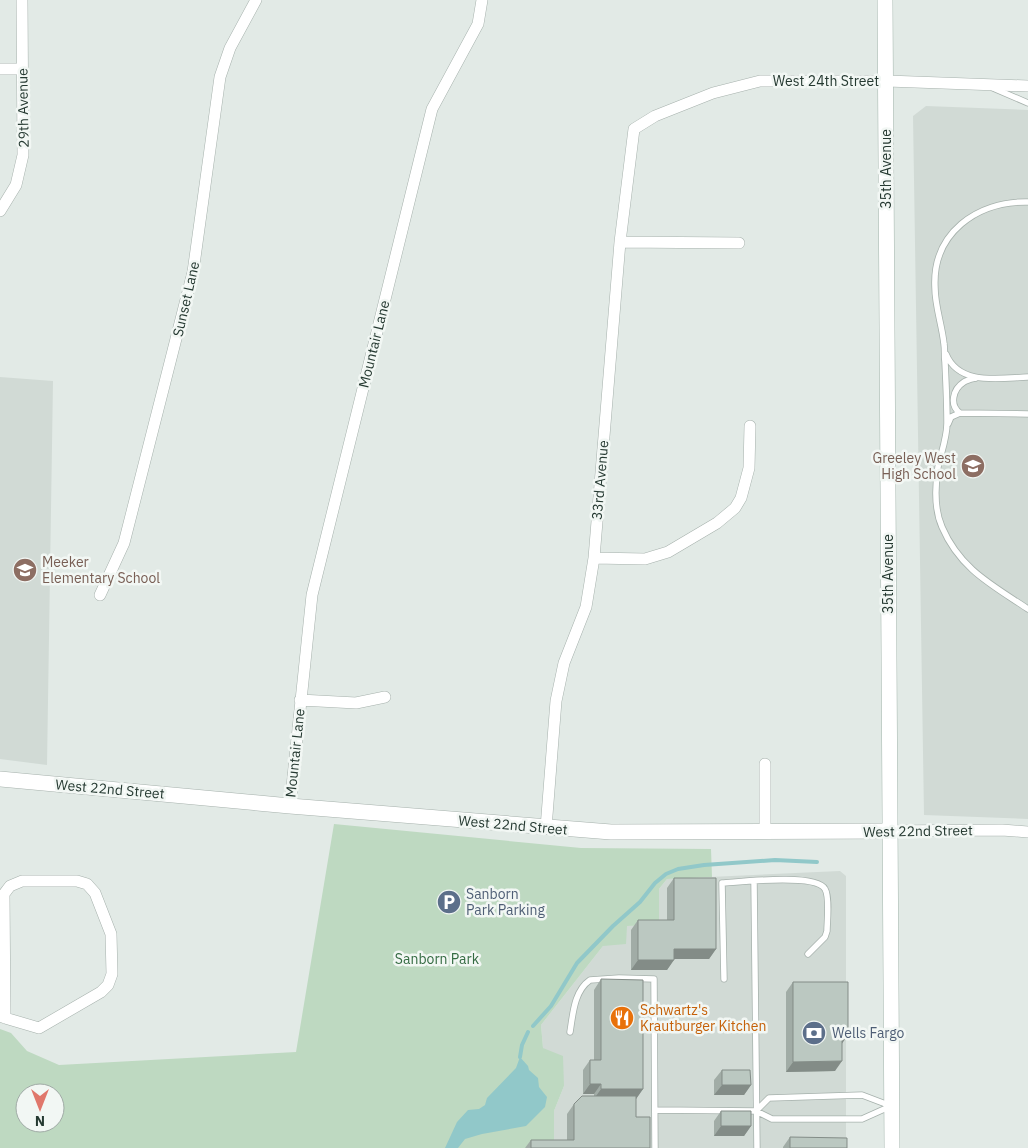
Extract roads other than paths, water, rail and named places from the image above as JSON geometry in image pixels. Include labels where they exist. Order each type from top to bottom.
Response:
[{"type":"main road","name":"35th Avenue","points":[[885,0],[892,1148]]},
{"type":"main road","name":"West 22nd Street","points":[[0,779],[290,806],[611,832],[890,832]]},
{"type":"street","name":"29th Avenue","points":[[0,210],[16,185],[23,155],[22,0]]},
{"type":"street","name":"Sunset Lane","points":[[100,596],[124,543],[193,272],[220,77],[230,48],[256,0]]},
{"type":"street","name":"Mountair Lane","points":[[290,806],[312,595],[432,109],[478,24],[482,0]]},
{"type":"street","points":[[0,69],[22,69]]},
{"type":"street","name":"West 24th Street","points":[[634,129],[654,116],[712,93],[760,81],[885,81],[1028,86]]},
{"type":"street","name":"33rd Avenue","points":[[546,828],[556,701],[564,663],[586,607],[594,558],[620,242],[634,129]]},
{"type":"street","points":[[620,242],[739,243]]},
{"type":"street","points":[[594,558],[645,559],[660,555],[688,542],[735,508],[741,498],[749,468],[750,426]]},
{"type":"street","name":"Mountair Lane","points":[[300,700],[356,703],[385,697]]},
{"type":"street","points":[[764,764],[765,832]]},
{"type":"street","name":"West 22nd Street","points":[[890,832],[1002,830],[1028,832]]},
{"type":"street","points":[[22,881],[77,881],[87,884],[95,893],[110,934],[112,974],[108,986],[39,1028],[2,1017],[4,894],[10,886],[22,881]]},
{"type":"lane","points":[[984,84],[1028,103]]},
{"type":"lane","points":[[1028,202],[1007,203],[989,207],[972,215],[948,237],[942,248],[936,268],[935,284],[945,353],[947,425],[938,467],[936,496],[942,526],[956,554],[971,570],[1028,609]]},
{"type":"lane","points":[[945,353],[955,369],[976,378]]},
{"type":"lane","points":[[960,414],[954,406],[956,390],[964,382],[976,378],[1028,377]]},
{"type":"lane","points":[[947,425],[951,417],[960,414],[1028,414]]},
{"type":"lane","points":[[724,979],[722,883],[792,880],[819,883],[825,889],[828,896],[827,932],[825,937],[808,954]]},
{"type":"lane","points":[[754,881],[757,1148]]},
{"type":"lane","points":[[570,1032],[574,1008],[580,990],[590,980],[619,978],[654,979],[655,1148]]},
{"type":"lane","points":[[756,1111],[769,1098],[862,1095],[891,1106]]},
{"type":"lane","points":[[654,1110],[756,1111],[772,1119],[862,1118],[891,1106]]},
{"type":"water","points":[[520,1057],[529,1070],[538,1078],[539,1087],[547,1097],[545,1107],[526,1126],[482,1134],[465,1139],[458,1148],[445,1148],[457,1122],[468,1110],[479,1109],[485,1105],[487,1098],[516,1068]]},
{"type":"waterway","points":[[533,1026],[551,1006],[577,963],[666,874],[678,869],[704,865],[775,860],[817,862]]},
{"type":"waterway","points":[[520,1057],[522,1045],[528,1032]]},
{"type":"place","name":"Greeley West High School","points":[[973,466]]},
{"type":"place","name":"Meeker Elementary School","points":[[25,570]]},
{"type":"place","name":"Sanborn Park Parking","points":[[449,902]]},
{"type":"place","name":"Schwartz's Krautburger Kitchen","points":[[622,1018]]},
{"type":"place","name":"Wells Fargo","points":[[814,1033]]},
{"type":"park label","name":"Sanborn Park","points":[[437,959]]}]
